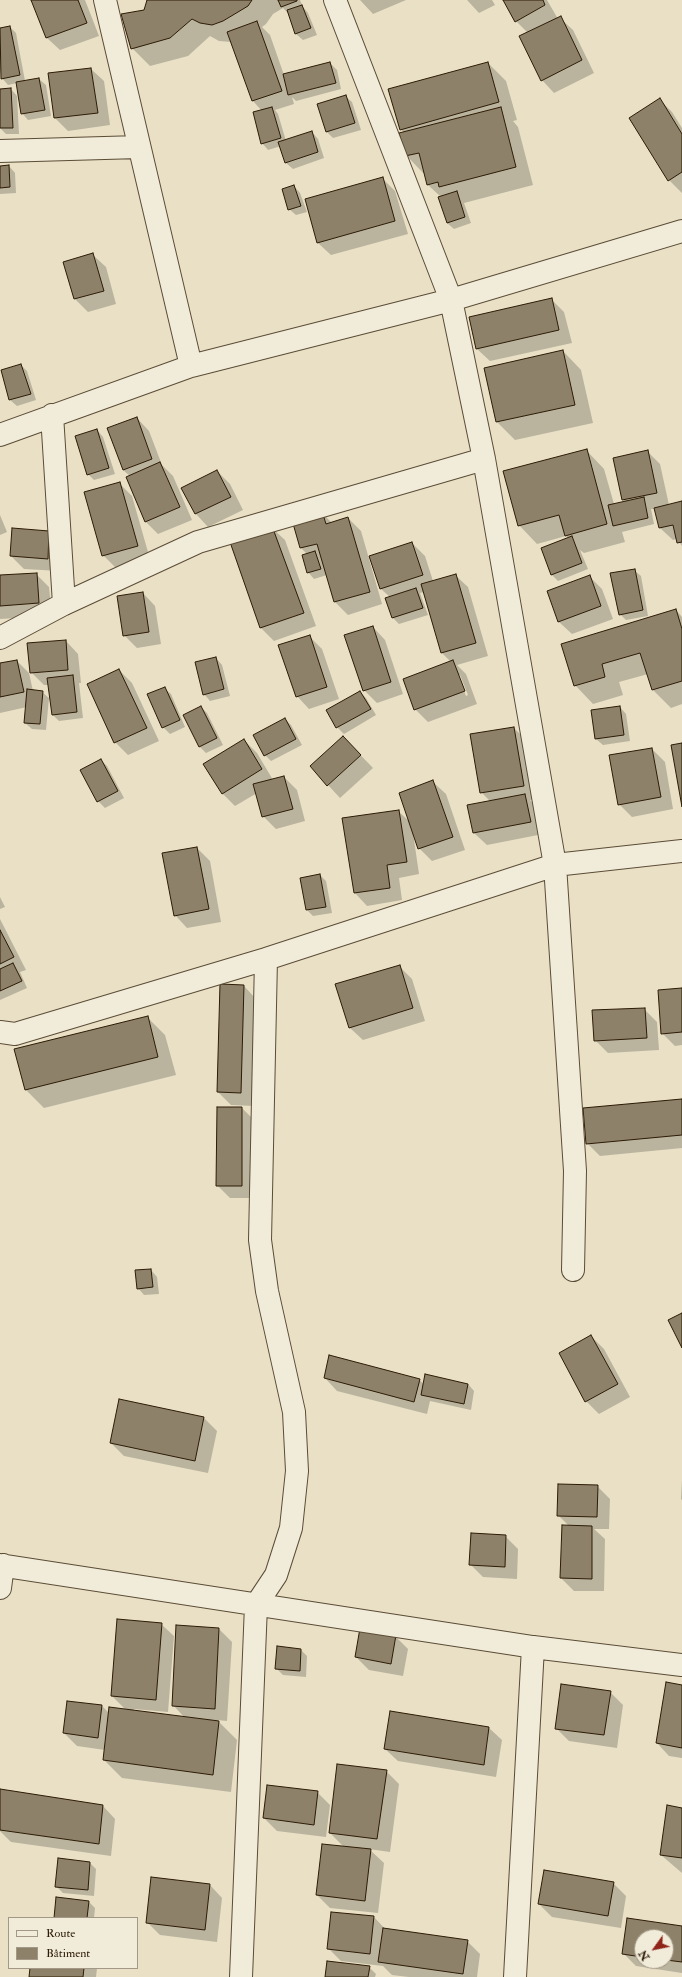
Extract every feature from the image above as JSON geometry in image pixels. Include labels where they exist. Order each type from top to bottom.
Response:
[{"type":"street","points":[[105,0],[191,366]]},
{"type":"street","points":[[335,0],[451,300],[484,459],[555,865],[575,1171],[573,1270]]},
{"type":"street","points":[[0,151],[140,147]]},
{"type":"street","points":[[0,434],[191,366],[451,300],[682,232]]},
{"type":"street","points":[[52,415],[64,604]]},
{"type":"street","points":[[0,638],[64,604],[198,542],[484,459]]},
{"type":"street","points":[[0,1032],[16,1034],[266,959],[555,865],[682,851]]},
{"type":"street","points":[[241,1977],[256,1605],[276,1575],[291,1528],[297,1471],[294,1412],[267,1291],[260,1240],[266,959]]},
{"type":"street","points":[[0,1588],[1,1565],[534,1647],[682,1665]]},
{"type":"street","points":[[515,1977],[534,1647]]},
{"type":"building","points":[[31,0],[78,0],[87,23],[46,38]]},
{"type":"building","points":[[147,0],[252,0],[248,6],[223,21],[212,25],[200,23],[192,19],[170,38],[131,49],[121,14],[144,10]]},
{"type":"building","points":[[278,0],[297,0],[297,1],[281,7]]},
{"type":"building","points":[[503,0],[543,0],[545,5],[515,22]]},
{"type":"building","points":[[302,5],[311,28],[295,34],[287,10]]},
{"type":"building","points":[[561,16],[582,60],[541,81],[519,36]]},
{"type":"building","points":[[257,21],[282,91],[252,101],[227,32]]},
{"type":"building","points":[[10,26],[20,75],[1,79],[0,28]]},
{"type":"building","points":[[330,62],[336,83],[288,95],[283,74]]},
{"type":"building","points":[[488,62],[499,102],[400,130],[388,89]]},
{"type":"building","points":[[91,68],[98,113],[54,118],[48,73]]},
{"type":"building","points":[[39,78],[45,110],[21,114],[16,82]]},
{"type":"building","points":[[11,88],[13,128],[0,128],[0,89]]},
{"type":"building","points":[[346,95],[355,123],[326,132],[317,104]]},
{"type":"building","points":[[660,98],[682,134],[682,172],[668,181],[629,118]]},
{"type":"building","points":[[272,107],[281,138],[261,144],[253,112]]},
{"type":"building","points":[[501,107],[516,167],[439,187],[438,182],[427,185],[419,153],[405,156],[399,133]]},
{"type":"building","points":[[312,131],[318,152],[285,163],[278,142]]},
{"type":"building","points":[[9,165],[10,187],[0,188],[0,166]]},
{"type":"building","points":[[383,177],[395,221],[317,243],[305,199]]},
{"type":"building","points":[[294,185],[301,206],[288,210],[282,189]]},
{"type":"building","points":[[457,191],[465,217],[447,223],[438,197]]},
{"type":"building","points":[[93,253],[104,291],[74,299],[63,262]]},
{"type":"building","points":[[552,298],[559,330],[476,349],[469,317]]},
{"type":"building","points":[[563,350],[575,405],[496,422],[484,368]]},
{"type":"building","points":[[21,364],[31,394],[9,400],[1,370]]},
{"type":"building","points":[[137,417],[152,459],[123,470],[107,428]]},
{"type":"building","points":[[97,429],[109,468],[87,475],[75,436]]},
{"type":"building","points":[[587,449],[607,524],[565,536],[559,515],[518,526],[503,471]]},
{"type":"building","points":[[648,450],[657,493],[622,500],[613,458]]},
{"type":"building","points":[[160,462],[180,507],[145,522],[126,477]]},
{"type":"building","points":[[217,470],[231,497],[195,514],[181,488]]},
{"type":"building","points":[[120,482],[138,546],[102,556],[84,492]]},
{"type":"building","points":[[644,497],[648,518],[613,526],[608,505]]},
{"type":"building","points":[[682,501],[682,542],[677,543],[673,525],[659,528],[654,508]]},
{"type":"building","points":[[322,511],[326,524],[348,517],[370,592],[334,602],[317,544],[300,548],[292,520]]},
{"type":"building","points":[[272,526],[304,613],[260,628],[230,542]]},
{"type":"building","points":[[12,528],[49,531],[48,559],[10,556]]},
{"type":"building","points":[[572,536],[582,563],[551,575],[541,548]]},
{"type":"building","points":[[412,542],[423,575],[380,589],[369,556]]},
{"type":"building","points":[[315,551],[321,569],[307,573],[302,555]]},
{"type":"building","points":[[635,569],[643,610],[619,615],[610,573]]},
{"type":"building","points":[[37,573],[39,603],[0,606],[0,575]]},
{"type":"building","points":[[456,574],[476,643],[441,653],[421,584]]},
{"type":"building","points":[[590,575],[601,606],[558,622],[547,591]]},
{"type":"building","points":[[416,588],[423,608],[392,618],[385,598]]},
{"type":"building","points":[[143,592],[149,632],[123,636],[117,596]]},
{"type":"building","points":[[676,609],[682,629],[682,681],[652,690],[640,653],[602,664],[605,677],[574,686],[561,644]]},
{"type":"building","points":[[373,626],[391,682],[363,691],[344,635]]},
{"type":"building","points":[[310,635],[327,687],[296,697],[278,645]]},
{"type":"building","points":[[66,640],[68,670],[30,673],[27,643]]},
{"type":"building","points":[[216,657],[224,689],[203,695],[195,662]]},
{"type":"building","points":[[17,660],[24,692],[0,697],[0,663]]},
{"type":"building","points":[[453,660],[465,691],[414,710],[403,679]]},
{"type":"building","points":[[119,669],[147,728],[114,743],[87,684]]},
{"type":"building","points":[[73,675],[77,712],[52,715],[47,678]]},
{"type":"building","points":[[165,687],[180,720],[162,728],[147,694]]},
{"type":"building","points":[[27,689],[43,691],[40,724],[24,723]]},
{"type":"building","points":[[360,691],[371,709],[336,728],[326,710]]},
{"type":"building","points":[[201,706],[217,738],[199,747],[183,715]]},
{"type":"building","points":[[620,706],[624,735],[595,739],[591,710]]},
{"type":"building","points":[[285,718],[296,739],[264,756],[253,735]]},
{"type":"building","points":[[514,727],[524,786],[480,793],[470,734]]},
{"type":"building","points":[[343,736],[361,755],[327,786],[310,766]]},
{"type":"building","points":[[244,739],[262,769],[222,794],[203,764]]},
{"type":"building","points":[[682,743],[682,807],[671,745]]},
{"type":"building","points":[[652,748],[661,797],[618,805],[609,755]]},
{"type":"building","points":[[101,759],[118,791],[97,802],[80,770]]},
{"type":"building","points":[[284,776],[293,809],[262,817],[253,784]]},
{"type":"building","points":[[433,780],[453,837],[418,849],[399,793]]},
{"type":"building","points":[[525,794],[531,822],[473,833],[467,805]]},
{"type":"building","points":[[399,810],[407,862],[387,865],[390,888],[354,893],[342,818]]},
{"type":"building","points":[[197,847],[209,909],[174,916],[162,853]]},
{"type":"building","points":[[320,874],[326,907],[306,910],[300,878]]},
{"type":"building","points":[[0,930],[14,957],[0,964]]},
{"type":"building","points":[[13,963],[22,981],[0,991],[0,969]]},
{"type":"building","points":[[400,965],[413,1008],[349,1028],[335,984]]},
{"type":"building","points":[[220,984],[244,985],[241,1093],[217,1092]]},
{"type":"building","points":[[682,988],[682,1032],[661,1034],[658,990]]},
{"type":"building","points":[[645,1008],[647,1038],[594,1041],[592,1010]]},
{"type":"building","points":[[148,1016],[158,1057],[25,1090],[14,1049]]},
{"type":"building","points":[[682,1099],[682,1135],[586,1144],[583,1108]]},
{"type":"building","points":[[217,1107],[242,1107],[242,1186],[216,1186]]},
{"type":"building","points":[[151,1269],[153,1287],[137,1289],[135,1270]]},
{"type":"building","points":[[682,1313],[682,1348],[668,1320]]},
{"type":"building","points":[[591,1335],[618,1384],[585,1402],[559,1353]]},
{"type":"building","points":[[329,1355],[420,1379],[414,1402],[324,1378]]},
{"type":"building","points":[[425,1374],[468,1384],[464,1404],[421,1395]]},
{"type":"building","points":[[119,1399],[204,1417],[195,1461],[110,1443]]},
{"type":"building","points":[[558,1484],[598,1485],[597,1517],[557,1516]]},
{"type":"building","points":[[562,1525],[592,1526],[592,1579],[560,1578]]},
{"type":"building","points":[[471,1533],[506,1535],[505,1567],[469,1565]]},
{"type":"building","points":[[117,1619],[162,1623],[156,1700],[111,1696]]},
{"type":"building","points":[[176,1625],[219,1628],[215,1709],[172,1706]]},
{"type":"building","points":[[360,1628],[396,1635],[391,1664],[355,1657]]},
{"type":"building","points":[[277,1646],[301,1649],[300,1671],[275,1669]]},
{"type":"building","points":[[666,1682],[682,1685],[682,1748],[656,1743]]},
{"type":"building","points":[[561,1684],[611,1691],[604,1735],[555,1729]]},
{"type":"building","points":[[67,1701],[102,1705],[98,1738],[63,1733]]},
{"type":"building","points":[[109,1707],[219,1721],[213,1775],[103,1760]]},
{"type":"building","points":[[390,1711],[489,1727],[484,1765],[384,1749]]},
{"type":"building","points":[[337,1764],[387,1770],[377,1839],[329,1833]]},
{"type":"building","points":[[267,1785],[318,1791],[314,1825],[263,1818]]},
{"type":"building","points":[[0,1789],[103,1805],[99,1844],[0,1830]]},
{"type":"building","points":[[667,1805],[682,1808],[682,1858],[660,1855]]},
{"type":"building","points":[[322,1844],[371,1849],[365,1901],[316,1895]]},
{"type":"building","points":[[58,1858],[90,1862],[88,1890],[55,1887]]},
{"type":"building","points":[[544,1870],[614,1882],[608,1916],[538,1904]]},
{"type":"building","points":[[151,1877],[210,1884],[205,1930],[146,1923]]},
{"type":"building","points":[[56,1897],[89,1901],[87,1917],[54,1917]]},
{"type":"building","points":[[331,1912],[374,1916],[370,1954],[327,1949]]},
{"type":"building","points":[[627,1918],[682,1926],[682,1962],[674,1961],[674,1929],[634,1929],[634,1956],[622,1954]]},
{"type":"building","points":[[383,1928],[468,1940],[463,1974],[378,1962]]},
{"type":"building","points":[[327,1961],[370,1966],[368,1977],[325,1977]]},
{"type":"building","points":[[30,1969],[84,1969],[83,1977],[29,1977]]}]
